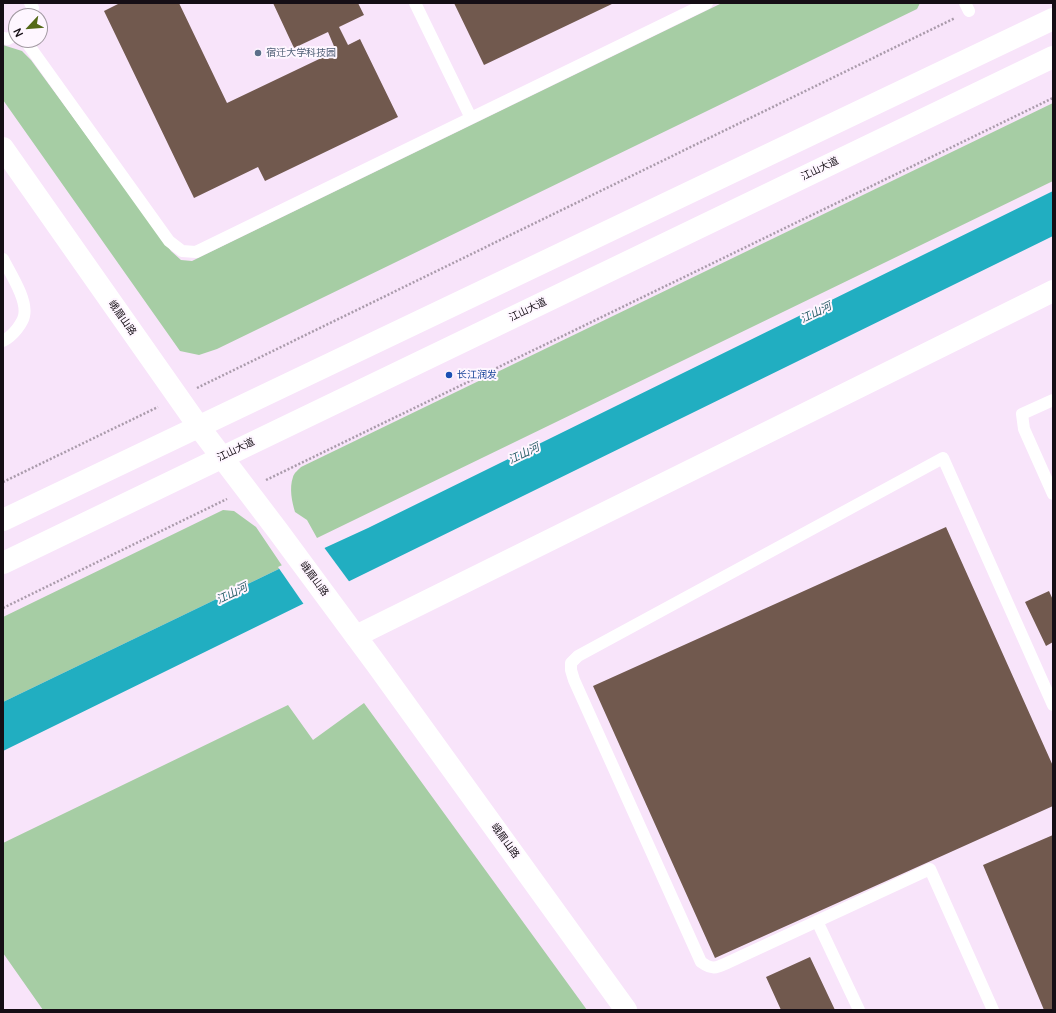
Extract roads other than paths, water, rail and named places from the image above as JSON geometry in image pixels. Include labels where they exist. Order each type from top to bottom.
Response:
[{"type":"main road","points":[[3,520],[1053,19]]},
{"type":"main road","name":"江山大道","points":[[3,563],[1053,57]]},
{"type":"main road","name":"峨眉山路","points":[[3,148],[199,427],[356,636],[626,1010]]},
{"type":"main road","points":[[356,636],[1053,291]]},
{"type":"lane","points":[[415,3],[471,118]]},
{"type":"lane","points":[[31,48],[169,241],[182,250],[196,252],[707,3]]},
{"type":"lane","points":[[3,259],[23,299],[25,308],[21,324],[15,332],[3,341]]},
{"type":"lane","points":[[1053,400],[1022,414],[1024,429],[1053,494]]},
{"type":"lane","points":[[993,1010],[930,869],[716,968],[708,967],[702,962],[574,680],[571,670],[571,663],[578,656],[943,458],[1053,706]]},
{"type":"lane","points":[[817,920],[859,1010]]},
{"type":"water","name":"江山河","points":[[1053,191],[1053,236],[3,751],[3,702],[283,567],[368,528]]},
{"type":"place","name":"宿迁大学科技园","points":[[258,53]]},
{"type":"place","name":"长江润发","points":[[449,375]]}]
